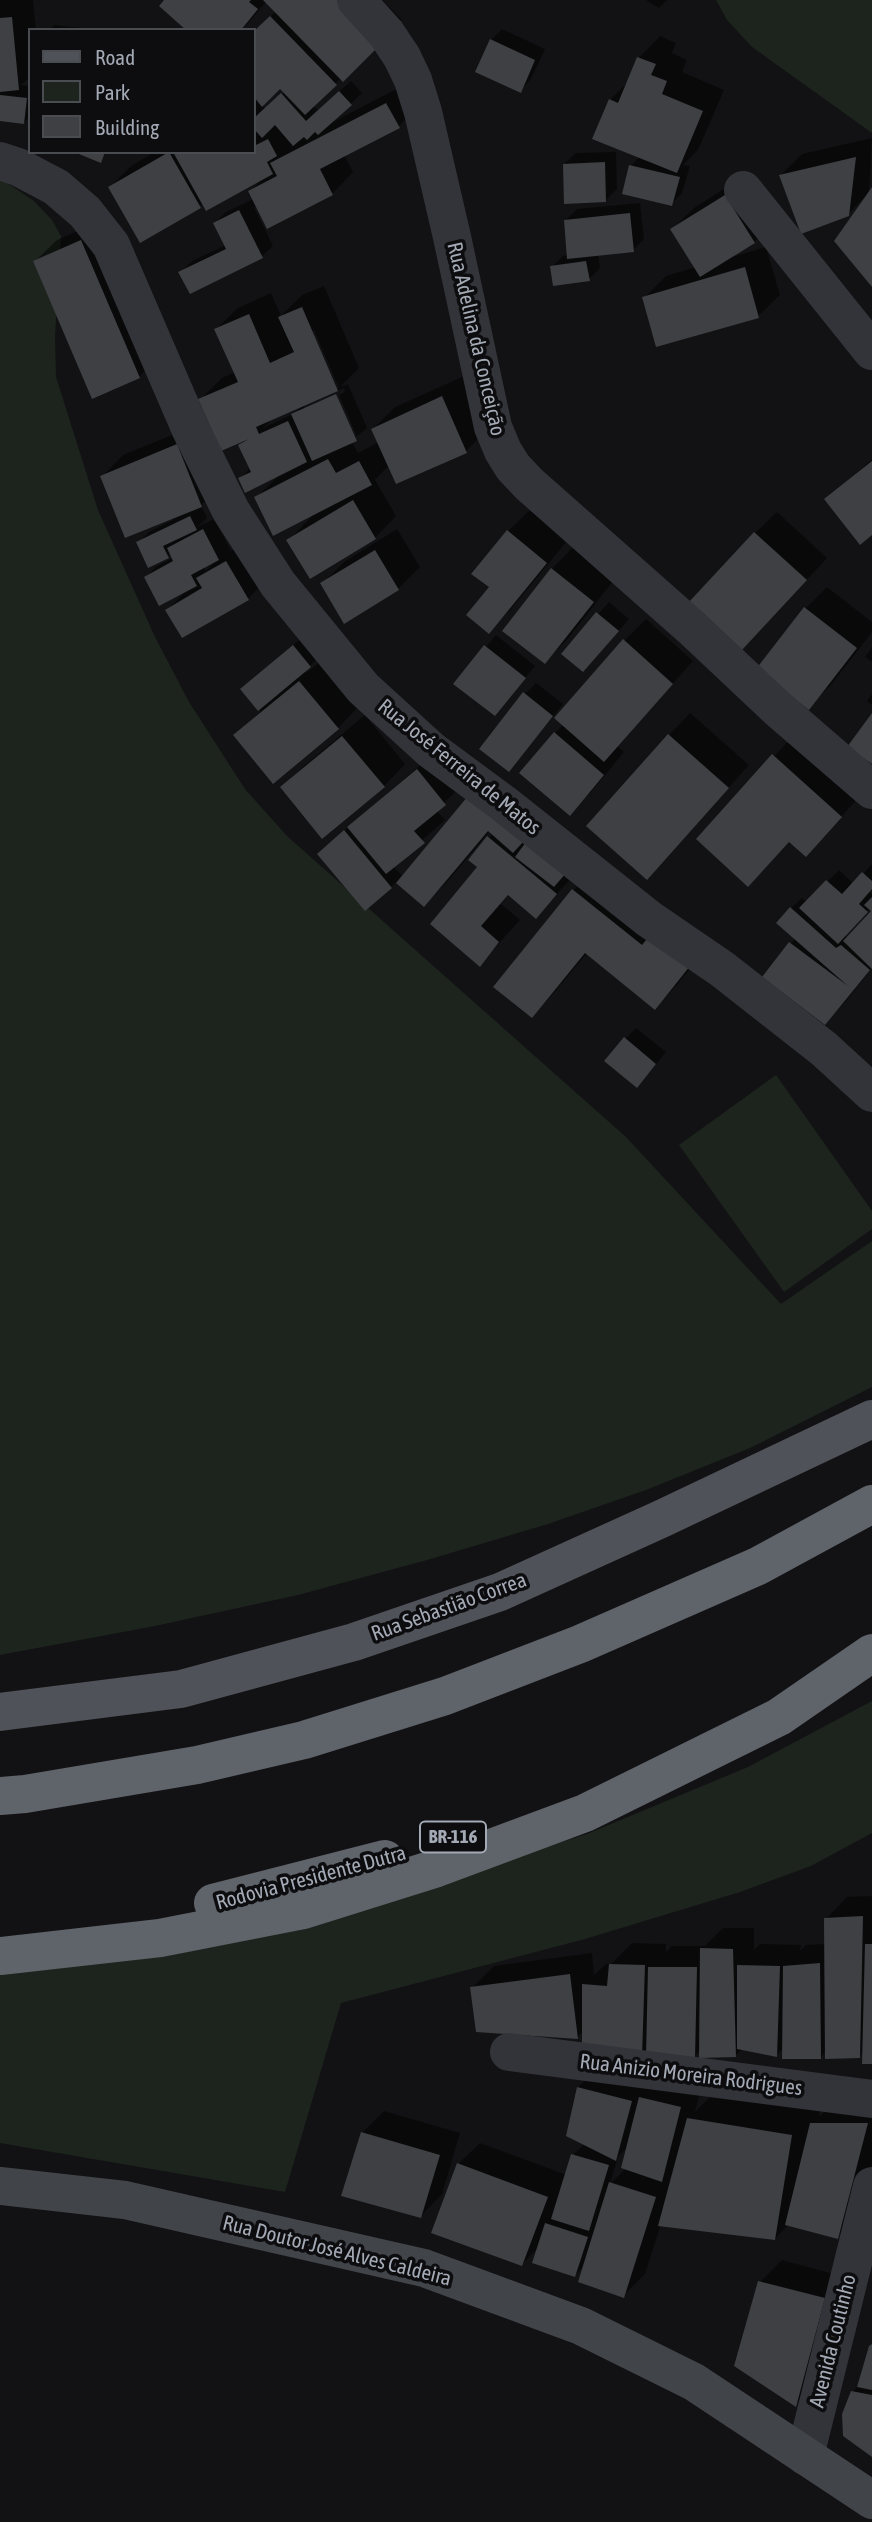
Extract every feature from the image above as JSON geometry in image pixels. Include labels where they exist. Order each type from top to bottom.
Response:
[{"type":"highway","points":[[0,1796],[197,1765],[304,1740],[445,1696],[580,1644],[758,1566],[872,1504]]},
{"type":"highway","name":"Rodovia Presidente Dutra","points":[[0,1937],[198,1907],[410,1853],[597,1783],[774,1695],[872,1639]]},
{"type":"highway","points":[[0,1956],[160,1938],[290,1913],[437,1868],[585,1813],[779,1717],[872,1653]]},
{"type":"main road","name":"Rua Sebastião Correa","points":[[0,1712],[181,1689],[354,1642],[500,1592],[872,1419]]},
{"type":"street","name":"Rua Adelina da Conceição","points":[[356,0],[386,33],[414,80],[493,427],[513,467],[872,790]]},
{"type":"street","name":"Rua José Ferreira de Matos","points":[[0,161],[18,167],[56,187],[85,212],[111,245],[190,428],[231,511],[278,584],[363,688],[431,750],[649,919],[743,985],[824,1049],[872,1093]]},
{"type":"street","points":[[743,190],[872,351]]},
{"type":"street","name":"Rua Anizio Moreira Rodrigues","points":[[509,2052],[872,2099]]},
{"type":"street","name":"Rua Doutor José Alves Caldeira","points":[[0,2186],[125,2200],[424,2268],[581,2326],[694,2382],[872,2500]]},
{"type":"street","name":"Avenida Coutinho","points":[[805,2456],[872,2186]]},
{"type":"green space","points":[[716,0],[872,0],[872,133],[752,47],[727,20]]},
{"type":"green space","points":[[0,178],[34,201],[52,220],[61,236],[55,337],[56,377],[98,510],[155,637],[189,702],[245,789],[287,836],[626,1137],[781,1304],[872,1241],[872,1387],[750,1448],[646,1490],[548,1524],[298,1595],[155,1626],[0,1655]]},
{"type":"green space","points":[[776,1075],[872,1211],[872,1229],[784,1292],[679,1145]]},
{"type":"green space","points":[[872,1701],[872,1833],[811,1866],[740,1892],[585,1939],[341,2003],[285,2192],[0,2143],[0,1968],[494,1863],[587,1834],[748,1767]]},
{"type":"building","points":[[164,0],[251,0],[249,2],[258,9],[243,28],[184,28],[159,6]]},
{"type":"building","points":[[263,0],[340,0],[382,43],[343,82]]},
{"type":"building","points":[[270,16],[337,85],[305,115],[280,89],[262,107],[256,100],[256,29]]},
{"type":"building","points":[[12,17],[19,90],[0,92],[0,18]]},
{"type":"building","points":[[490,39],[535,60],[521,93],[475,72]]},
{"type":"building","points":[[637,57],[656,64],[651,75],[667,81],[662,94],[703,111],[677,173],[592,139],[609,99],[618,103]]},
{"type":"building","points":[[339,91],[352,105],[318,135],[315,132],[307,140],[304,137],[293,146],[275,125],[262,138],[256,131],[256,116],[281,93],[306,121]]},
{"type":"building","points":[[0,95],[27,98],[24,124],[0,121]]},
{"type":"building","points":[[386,103],[400,128],[320,169],[333,195],[267,229],[248,191],[277,176],[270,163]]},
{"type":"building","points":[[268,139],[277,156],[267,162],[273,174],[206,211],[174,154],[256,154],[256,145]]},
{"type":"building","points":[[79,154],[104,154],[101,163]]},
{"type":"building","points":[[166,154],[170,154],[201,208],[140,243],[108,187]]},
{"type":"building","points":[[856,157],[849,216],[801,234],[779,175]]},
{"type":"building","points":[[605,162],[606,202],[564,204],[563,164]]},
{"type":"building","points":[[629,165],[680,177],[672,206],[622,194]]},
{"type":"building","points":[[872,187],[872,287],[834,241]]},
{"type":"building","points":[[725,195],[755,243],[700,277],[670,229]]},
{"type":"building","points":[[239,210],[263,258],[190,294],[178,272],[226,249],[213,223]]},
{"type":"building","points":[[630,213],[634,252],[567,259],[564,220]]},
{"type":"building","points":[[81,240],[140,378],[92,399],[33,261]]},
{"type":"building","points":[[586,261],[590,281],[553,286],[550,266]]},
{"type":"building","points":[[745,267],[759,318],[656,347],[642,297]]},
{"type":"building","points":[[302,307],[338,391],[256,427],[259,434],[288,421],[307,462],[245,493],[238,478],[251,472],[238,445],[249,439],[221,451],[198,399],[238,382],[214,329],[249,314],[270,363],[294,352],[278,317]]},
{"type":"building","points":[[336,394],[357,441],[312,461],[291,414]]},
{"type":"building","points":[[442,396],[467,453],[396,484],[371,429]]},
{"type":"building","points":[[177,444],[202,507],[125,538],[100,476]]},
{"type":"building","points":[[328,459],[336,473],[359,461],[372,485],[273,536],[254,497]]},
{"type":"building","points":[[872,461],[872,535],[860,545],[824,499]]},
{"type":"building","points":[[353,500],[376,539],[310,579],[286,540]]},
{"type":"building","points":[[190,516],[197,530],[163,546],[169,558],[148,568],[136,542]]},
{"type":"building","points":[[203,529],[219,560],[191,575],[197,586],[159,606],[144,577],[173,561],[167,548]]},
{"type":"building","points":[[507,530],[547,563],[489,634],[466,615],[489,587],[471,574]]},
{"type":"building","points":[[754,532],[807,580],[741,651],[688,603]]},
{"type":"building","points":[[375,550],[399,590],[344,624],[320,583]]},
{"type":"building","points":[[226,561],[249,600],[182,638],[165,610],[202,588],[196,578]]},
{"type":"building","points":[[551,568],[594,602],[545,664],[502,631]]},
{"type":"building","points":[[804,607],[857,648],[809,710],[756,669]]},
{"type":"building","points":[[596,612],[619,631],[583,672],[561,654]]},
{"type":"building","points":[[623,639],[673,684],[604,762],[554,718]]},
{"type":"building","points":[[293,645],[311,667],[258,711],[240,689]]},
{"type":"building","points":[[484,645],[526,678],[495,716],[453,684]]},
{"type":"building","points":[[299,681],[339,729],[273,784],[233,735]]},
{"type":"building","points":[[523,692],[553,716],[509,772],[479,749]]},
{"type":"building","points":[[872,713],[872,764],[847,747]]},
{"type":"building","points":[[554,732],[604,775],[570,816],[519,773]]},
{"type":"building","points":[[668,734],[729,788],[647,880],[586,826]]},
{"type":"building","points":[[342,736],[385,787],[322,839],[280,787]]},
{"type":"building","points":[[772,754],[842,817],[806,857],[789,842],[748,887],[696,839]]},
{"type":"building","points":[[417,769],[446,805],[414,831],[425,843],[386,874],[347,827]]},
{"type":"building","points":[[468,796],[523,842],[513,853],[488,831],[424,907],[396,883]]},
{"type":"building","points":[[344,830],[392,888],[365,911],[317,854]]},
{"type":"building","points":[[487,836],[557,894],[536,919],[508,895],[481,926],[499,942],[480,967],[430,924],[477,867],[468,860]]},
{"type":"building","points":[[526,842],[566,873],[554,887],[515,857]]},
{"type":"building","points":[[862,872],[872,881],[872,889],[859,904],[868,912],[838,944],[799,908],[826,880],[842,894]]},
{"type":"building","points":[[572,889],[642,945],[651,934],[690,966],[655,1010],[585,953],[532,1018],[493,987]]},
{"type":"building","points":[[872,897],[872,969],[843,941],[871,911],[864,905]]},
{"type":"building","points":[[790,907],[836,948],[841,945],[870,970],[825,1025],[762,977],[789,942],[848,986],[776,923]]},
{"type":"building","points":[[624,1037],[656,1064],[637,1088],[604,1061]]},
{"type":"building","points":[[863,1916],[860,2058],[825,2059],[824,1918]]},
{"type":"building","points":[[865,1944],[872,1944],[872,2064],[862,2064]]},
{"type":"building","points":[[700,1948],[733,1949],[736,2057],[699,2058]]},
{"type":"building","points":[[820,1963],[821,2059],[782,2059],[783,1966]]},
{"type":"building","points":[[609,1964],[645,1965],[642,2057],[582,2049],[582,1984],[607,1986]]},
{"type":"building","points":[[737,1965],[780,1966],[777,2057],[737,2049]]},
{"type":"building","points":[[648,1967],[697,1967],[695,2058],[646,2057]]},
{"type":"building","points":[[570,1974],[578,2039],[476,2032],[470,1987]]},
{"type":"building","points":[[577,2087],[632,2101],[616,2161],[566,2136]]},
{"type":"building","points":[[639,2097],[681,2107],[662,2182],[621,2168]]},
{"type":"building","points":[[687,2118],[792,2135],[775,2240],[658,2226]]},
{"type":"building","points":[[810,2123],[868,2123],[838,2239],[785,2225]]},
{"type":"building","points":[[361,2132],[440,2155],[421,2218],[341,2196]]},
{"type":"building","points":[[571,2154],[609,2165],[589,2231],[551,2219]]},
{"type":"building","points":[[457,2163],[548,2197],[522,2266],[431,2233]]},
{"type":"building","points":[[609,2182],[656,2197],[624,2298],[578,2282]]},
{"type":"building","points":[[545,2223],[588,2237],[575,2277],[532,2263]]},
{"type":"building","points":[[758,2281],[825,2298],[796,2407],[734,2366]]},
{"type":"building","points":[[872,2344],[872,2390],[857,2387],[869,2346]]},
{"type":"building","points":[[851,2391],[872,2395],[872,2457],[843,2436],[842,2414]]}]
